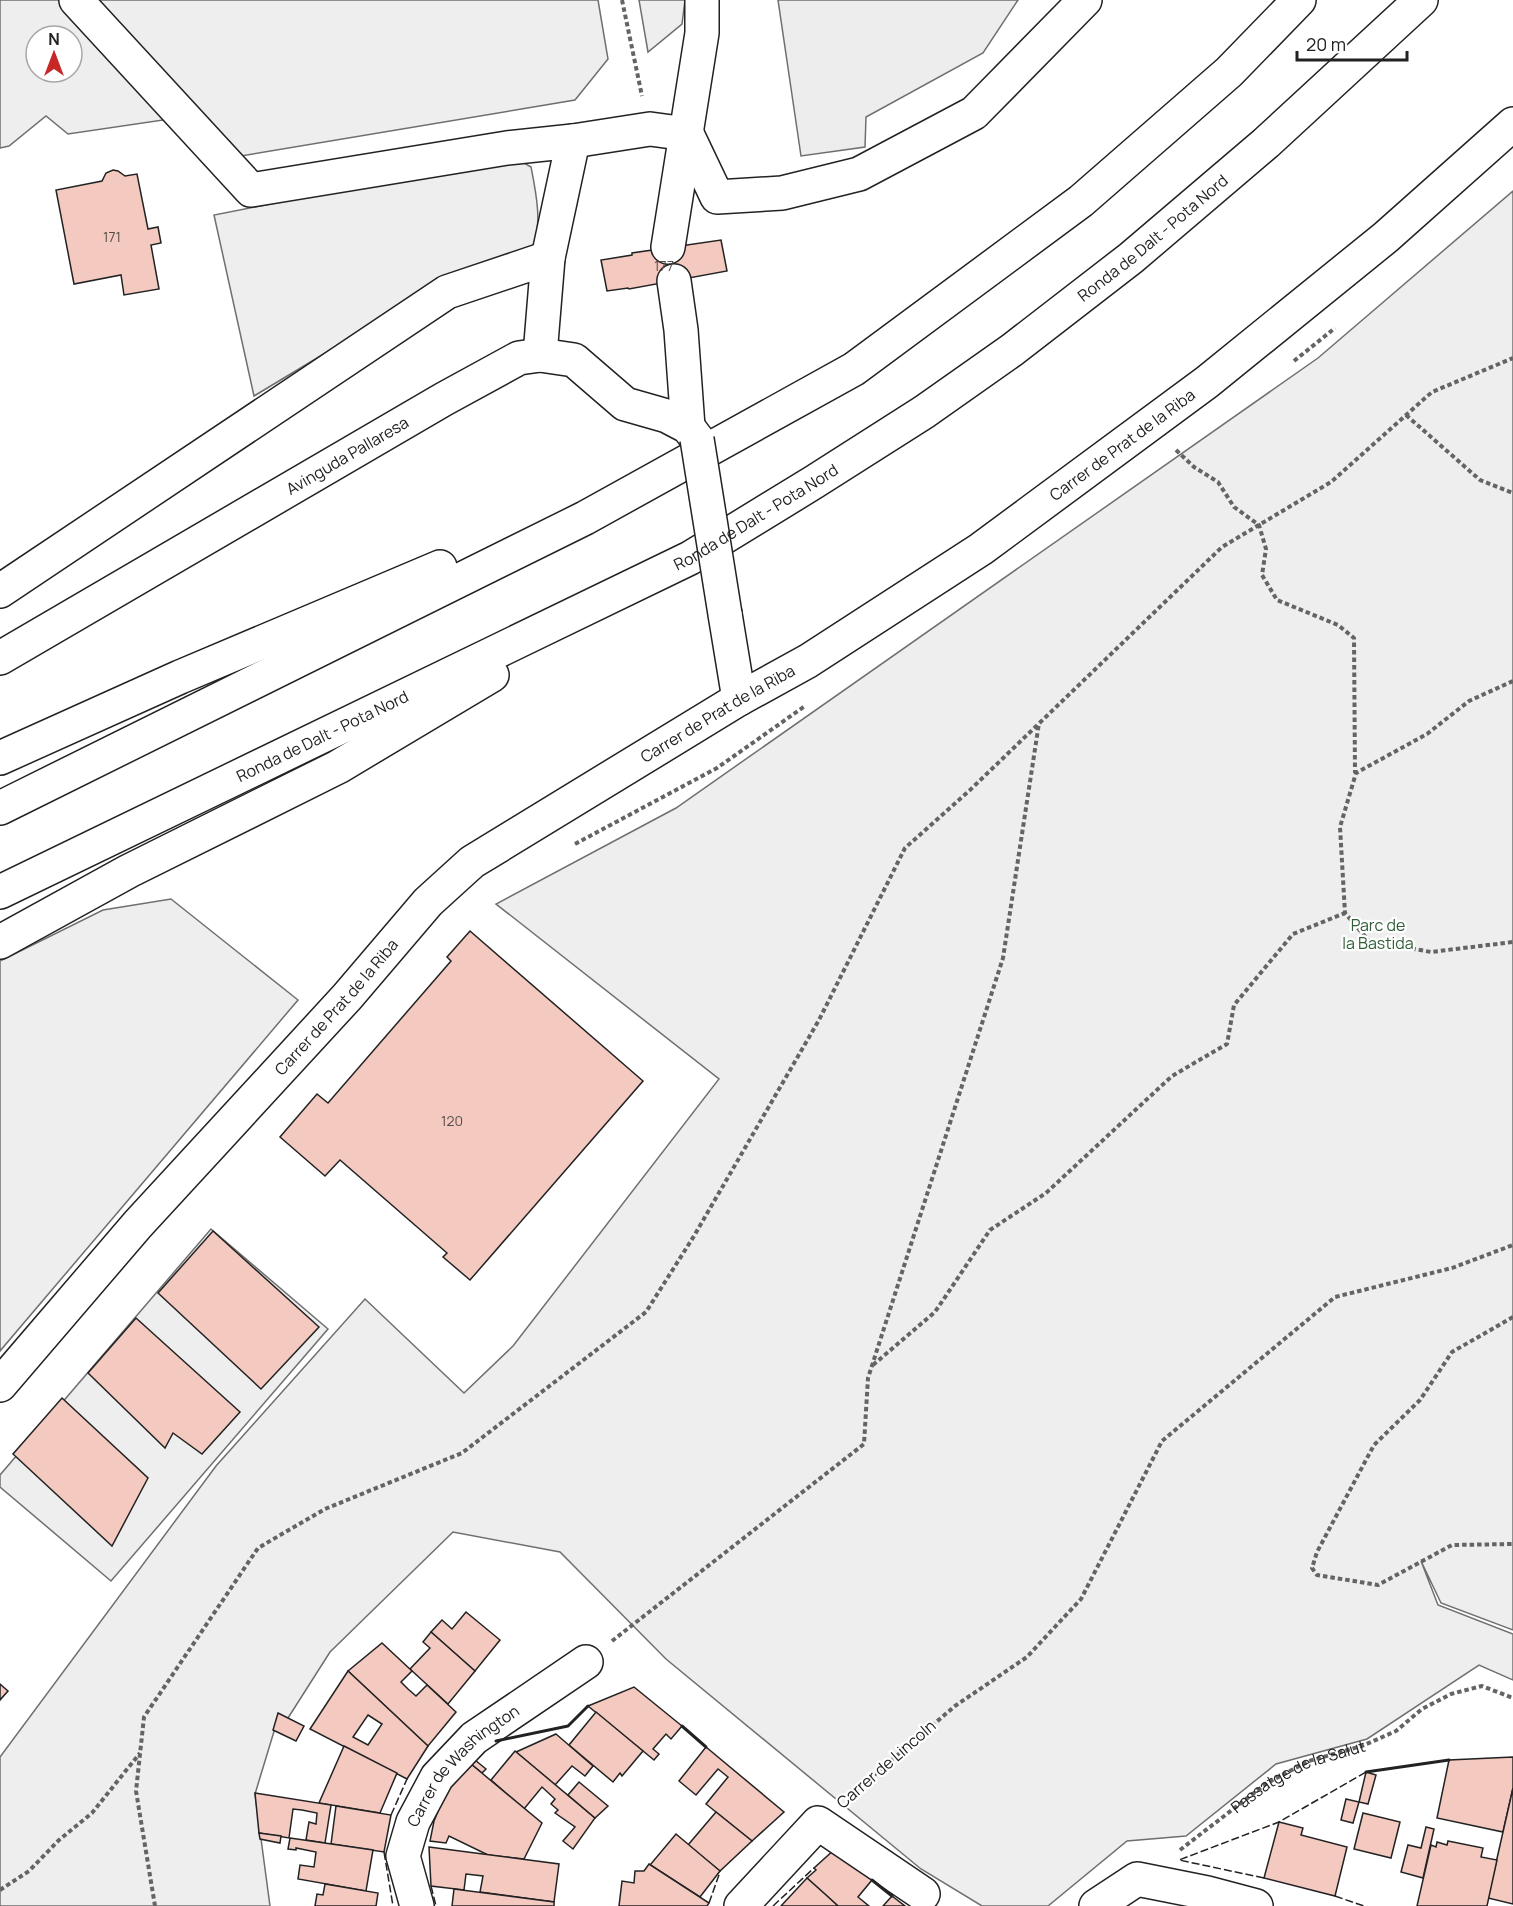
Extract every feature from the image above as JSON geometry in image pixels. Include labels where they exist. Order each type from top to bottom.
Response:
[{"type":"main road","points":[[76,0],[251,190],[507,148],[650,129],[687,134]]},
{"type":"main road","points":[[668,247],[702,33],[702,0]]},
{"type":"main road","points":[[687,134],[717,197],[783,193],[859,174],[974,113],[1085,0]]},
{"type":"main road","points":[[0,808],[585,518],[854,369],[1081,201],[1229,72],[1299,0]]},
{"type":"main road","name":"Ronda de Dalt - Pota Nord","points":[[0,892],[690,558],[814,482],[924,412],[1012,350],[1131,258],[1266,143],[1421,0]]},
{"type":"main road","name":"Carrer de Prat de la Riba","points":[[0,1385],[138,1224],[347,997],[428,902],[472,862],[739,699],[807,661],[981,549],[1207,382],[1386,237],[1513,124]]},
{"type":"main road","points":[[540,355],[548,258],[573,141]]},
{"type":"main road","points":[[0,591],[447,292],[548,258]]},
{"type":"main road","points":[[674,282],[693,433],[739,699]]},
{"type":"main road","name":"Avinguda Pallaresa","points":[[0,658],[519,358],[540,355],[574,360],[625,404],[667,416],[693,433]]},
{"type":"main road","points":[[0,758],[180,676],[680,466]]},
{"type":"main road","points":[[0,942],[129,871],[338,767],[690,558]]},
{"type":"main road","name":"Carrer de Washington","points":[[417,1906],[403,1856],[413,1822],[437,1777],[474,1738],[586,1662]]},
{"type":"main road","points":[[741,1906],[818,1823]]},
{"type":"main road","name":"Carrer de Lincoln","points":[[818,1823],[923,1894]]},
{"type":"main road","points":[[1096,1906],[1137,1879],[1207,1893],[1256,1906]]},
{"type":"path","points":[[622,0],[628,33]]},
{"type":"path","points":[[1290,364],[1336,327]]},
{"type":"path","points":[[155,1906],[136,1791],[144,1717],[258,1548],[325,1509],[462,1453],[646,1312],[694,1236],[819,1020],[905,848],[970,790],[1222,547],[1331,482],[1432,392],[1513,358]]},
{"type":"path","points":[[1406,415],[1480,480],[1513,493]]},
{"type":"path","points":[[1158,418],[1172,447],[1194,467],[1218,482],[1234,507],[1259,525],[1266,549],[1262,575],[1277,600],[1338,625],[1354,638],[1356,773],[1341,827],[1346,913],[1369,941],[1431,952],[1513,942]]},
{"type":"path","points":[[1356,773],[1427,734],[1469,701],[1513,681]]},
{"type":"path","points":[[574,844],[717,768],[814,700]]},
{"type":"path","points":[[586,1662],[864,1444],[868,1378],[1003,958],[1040,723]]},
{"type":"path","points":[[872,1365],[935,1312],[990,1230],[1046,1193],[1172,1077],[1227,1044],[1234,1005],[1293,934],[1346,913]]},
{"type":"path","name":"Carrer de Lincoln","points":[[818,1823],[955,1706],[1027,1657],[1081,1599],[1162,1441],[1335,1297],[1452,1268],[1513,1245]]},
{"type":"path","points":[[1513,1317],[1452,1352],[1420,1400],[1374,1445],[1317,1552],[1312,1568],[1317,1575],[1378,1585],[1452,1545],[1513,1544]]},
{"type":"path","name":"Passatge de la Salut","points":[[1137,1879],[1183,1848],[1267,1783],[1309,1761],[1362,1746],[1396,1731],[1422,1709],[1451,1694],[1482,1686],[1513,1698]]},
{"type":"path","points":[[0,1890],[29,1871],[59,1840],[92,1813],[140,1753]]},
{"type":"green space","points":[[0,0],[61,0],[83,24],[24,24],[24,84],[84,84],[84,25],[170,119],[68,134],[46,116],[9,146],[0,148]]},
{"type":"green space","points":[[94,0],[598,0],[608,59],[575,100],[235,157]]},
{"type":"green space","points":[[639,0],[685,0],[682,24],[648,52]]},
{"type":"green space","points":[[500,159],[519,160],[531,167],[538,220],[532,250],[445,281],[254,396],[214,215]]},
{"type":"green space","name":"Parc de la Bastida","points":[[1513,191],[1513,1630],[1441,1603],[1421,1561],[1438,1605],[1513,1634],[1513,1680],[1479,1665],[1367,1739],[1276,1764],[1186,1836],[1127,1841],[1048,1906],[982,1906],[921,1869],[666,1659],[560,1552],[453,1532],[330,1652],[288,1718],[279,1715],[255,1794],[270,1906],[0,1906],[0,1757],[216,1466],[365,1299],[464,1393],[513,1346],[719,1079],[496,904],[676,808],[1318,358]]},
{"type":"green space","points":[[171,899],[298,1000],[0,1351],[0,961],[103,910]]},
{"type":"green space","points":[[211,1229],[328,1329],[111,1581],[0,1487],[0,1475]]},
{"type":"shaded area","points":[[778,0],[1018,0],[983,53],[866,117],[865,147],[801,156]]},
{"type":"building","points":[[113,170],[125,176],[137,174],[148,229],[158,227],[161,243],[151,245],[159,289],[124,295],[121,275],[74,284],[56,190],[102,181],[106,173]]},
{"type":"building","points":[[721,240],[727,271],[607,291],[601,260],[632,255],[632,253]]},
{"type":"building","points":[[470,931],[643,1081],[470,1280],[443,1257],[447,1253],[340,1160],[325,1176],[280,1137],[317,1094],[328,1103],[451,961],[447,957]]},
{"type":"building","points":[[213,1231],[319,1327],[261,1389],[158,1293]]},
{"type":"building","points":[[136,1318],[240,1412],[202,1454],[173,1433],[165,1448],[88,1373]]},
{"type":"building","points":[[62,1398],[148,1478],[112,1546],[13,1454]]},
{"type":"building","points":[[466,1612],[500,1640],[475,1671],[431,1632],[442,1620],[452,1629]]},
{"type":"building","points":[[431,1632],[475,1671],[448,1704],[410,1669],[430,1648],[423,1642]]},
{"type":"building","points":[[382,1643],[412,1671],[401,1682],[408,1689],[416,1696],[427,1685],[456,1712],[428,1746],[348,1671]]},
{"type":"building","points":[[348,1671],[428,1746],[407,1779],[310,1729]],"holes":[[[368,1715],[382,1724],[368,1745],[353,1737]]]},
{"type":"building","points":[[0,1684],[8,1691],[0,1700]]},
{"type":"building","points":[[634,1687],[682,1726],[671,1739],[666,1734],[653,1749],[659,1754],[654,1760],[588,1706]]},
{"type":"building","points":[[596,1712],[643,1751],[622,1776],[620,1773],[613,1782],[569,1745]]},
{"type":"building","points":[[278,1713],[304,1726],[296,1741],[273,1730]]},
{"type":"building","points":[[556,1734],[593,1766],[585,1776],[572,1766],[555,1785],[516,1752]]},
{"type":"building","points":[[344,1746],[397,1773],[380,1813],[319,1803]]},
{"type":"building","points":[[706,1747],[784,1812],[752,1841],[706,1804],[728,1777],[718,1769],[696,1795],[679,1781]]},
{"type":"building","points":[[515,1751],[595,1818],[573,1849],[563,1841],[575,1827],[555,1813],[558,1810],[551,1804],[555,1799],[542,1787],[524,1809],[491,1780]]},
{"type":"building","points":[[1513,1757],[1513,1788],[1503,1832],[1437,1818],[1449,1760]]},
{"type":"building","points":[[475,1760],[486,1769],[482,1773],[471,1764]]},
{"type":"building","points":[[471,1764],[542,1823],[524,1859],[488,1855],[449,1836],[446,1843],[430,1841],[434,1821],[443,1799]]},
{"type":"building","points":[[1366,1772],[1376,1775],[1368,1804],[1359,1802]]},
{"type":"building","points":[[579,1782],[608,1806],[595,1818],[568,1795]]},
{"type":"building","points":[[1513,1788],[1513,1904],[1488,1898]]},
{"type":"building","points":[[255,1793],[331,1805],[325,1843],[306,1840],[309,1822],[316,1824],[317,1813],[302,1810],[293,1809],[289,1838],[259,1833]]},
{"type":"building","points":[[1346,1799],[1359,1802],[1353,1823],[1341,1820]]},
{"type":"building","points":[[336,1806],[391,1815],[384,1852],[331,1844]]},
{"type":"building","points":[[716,1812],[752,1841],[720,1871],[688,1845]]},
{"type":"building","points":[[1363,1813],[1400,1822],[1391,1858],[1354,1849]]},
{"type":"building","points":[[1279,1822],[1303,1828],[1301,1835],[1347,1847],[1335,1896],[1264,1878]]},
{"type":"building","points":[[1426,1827],[1434,1829],[1423,1878],[1401,1872],[1408,1845],[1421,1848]]},
{"type":"building","points":[[259,1833],[281,1836],[280,1843],[260,1839]]},
{"type":"building","points":[[676,1834],[720,1871],[700,1897],[650,1865]]},
{"type":"building","points":[[290,1838],[373,1850],[366,1891],[298,1879],[300,1865],[314,1867],[316,1852],[296,1848],[296,1850],[288,1849]]},
{"type":"building","points":[[1448,1841],[1483,1848],[1481,1857],[1497,1860],[1487,1906],[1417,1906],[1431,1845],[1436,1847],[1437,1842],[1447,1845]]},
{"type":"building","points":[[429,1847],[559,1864],[554,1902],[480,1892],[483,1876],[466,1874],[464,1890],[431,1886]]},
{"type":"building","points":[[835,1849],[872,1880],[858,1897],[869,1906],[838,1906],[807,1878],[816,1870],[814,1868]]},
{"type":"building","points":[[649,1864],[709,1903],[707,1906],[619,1906],[622,1881],[634,1883],[635,1871],[644,1871]]},
{"type":"building","points":[[807,1878],[826,1895],[838,1906],[781,1906]]},
{"type":"building","points":[[325,1884],[378,1893],[376,1906],[315,1906],[317,1894],[323,1895]]},
{"type":"building","points":[[454,1889],[554,1902],[554,1906],[452,1906]]},
{"type":"building","points":[[892,1896],[905,1906],[883,1906]]},
{"type":"fence","points":[[1264,1878],[1179,1860],[1279,1822],[1366,1772]]},
{"type":"fence","points":[[391,1815],[407,1779]]},
{"type":"fence","points":[[384,1852],[393,1906]]},
{"type":"fence","points":[[773,1906],[814,1868]]},
{"type":"fence","points":[[709,1903],[720,1872]]},
{"type":"fence","points":[[431,1886],[436,1906]]},
{"type":"fence","points":[[1335,1896],[1364,1906]]},
{"type":"wall","points":[[496,1741],[568,1726],[588,1706]]},
{"type":"wall","points":[[682,1726],[706,1747]]},
{"type":"wall","points":[[1366,1772],[1449,1760]]},
{"type":"wall","points":[[872,1880],[892,1896]]}]
